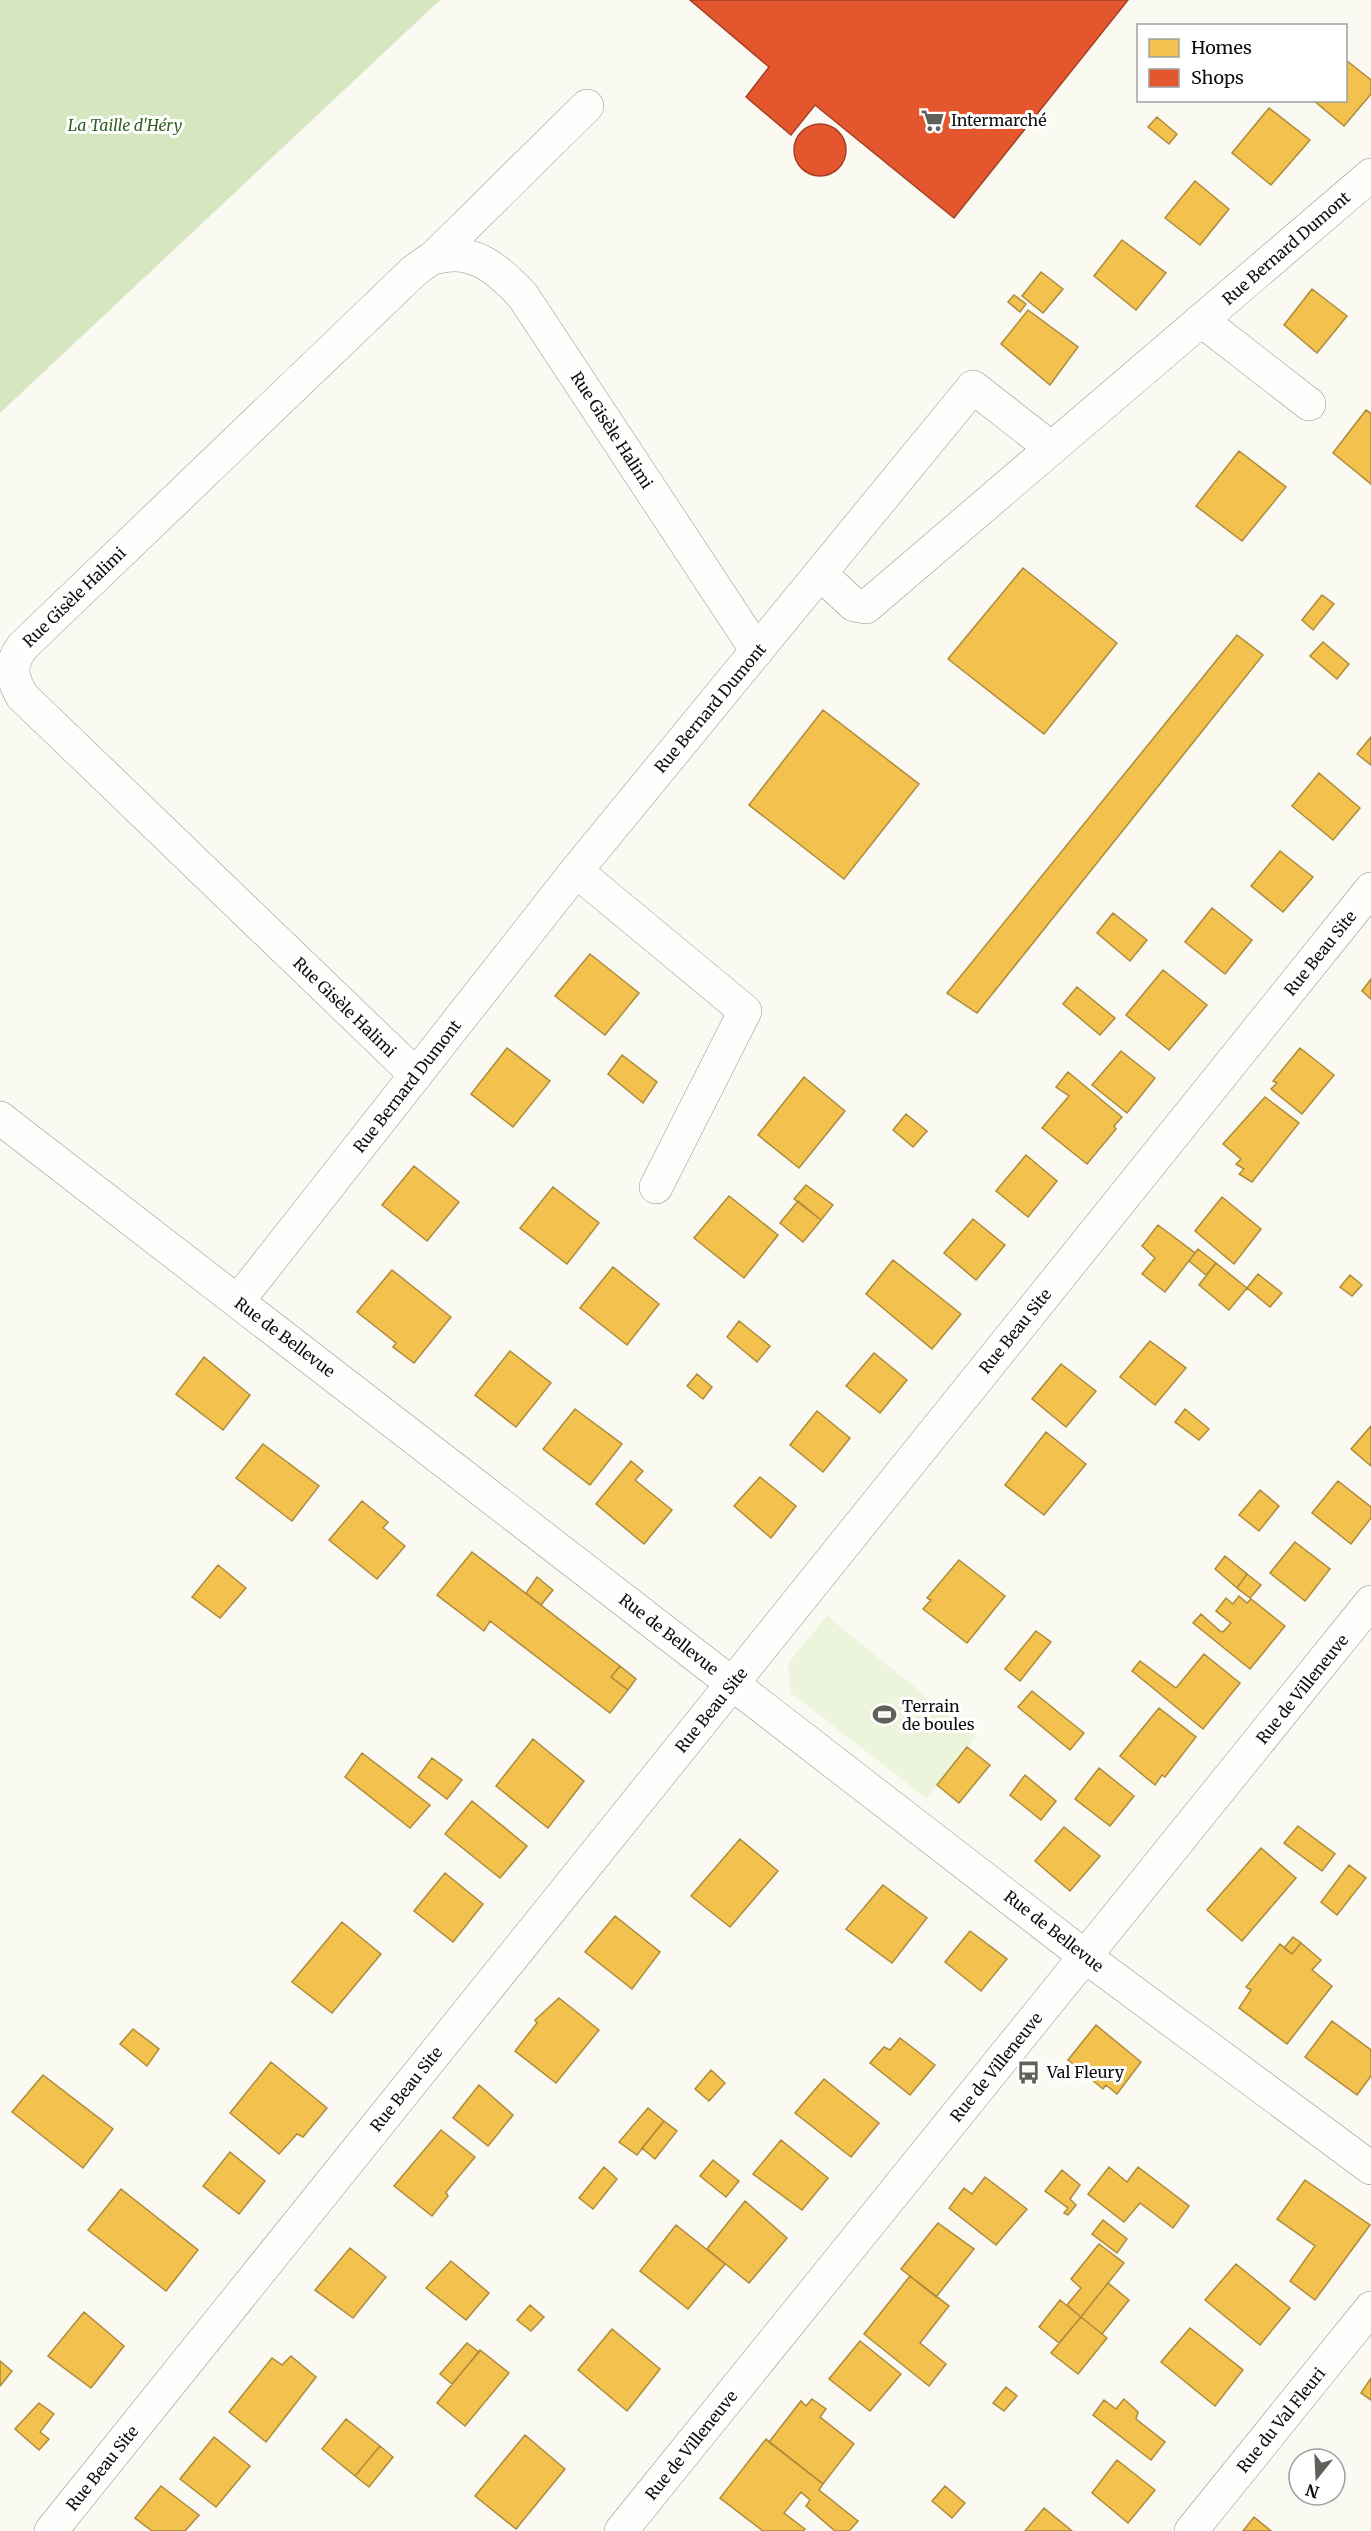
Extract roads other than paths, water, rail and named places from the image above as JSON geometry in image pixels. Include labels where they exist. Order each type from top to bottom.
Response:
[{"type":"street","name":"Rue Gisèle Halimi","points":[[416,1076],[22,696],[12,677],[13,660],[22,647],[414,271],[433,258],[587,106]]},
{"type":"street","name":"Rue Bernard Dumont","points":[[822,573],[854,604],[866,607],[1371,175]]},
{"type":"street","name":"Rue Gisèle Halimi","points":[[433,258],[470,256],[499,270],[523,296],[758,651]]},
{"type":"street","points":[[1201,321],[1309,404]]},
{"type":"street","name":"Rue Bernard Dumont","points":[[238,1301],[576,871],[973,387],[1051,448]]},
{"type":"street","points":[[576,871],[745,1011],[656,1187]]},
{"type":"street","name":"Rue Beau Site","points":[[51,2531],[1371,889]]},
{"type":"street","name":"Rue de Bellevue","points":[[1,1120],[1086,1957],[1371,2168]]},
{"type":"street","name":"Rue de Villeneuve","points":[[621,2531],[1371,1602]]},
{"type":"street","name":"Rue du Val Fleuri","points":[[1191,2531],[1371,2308]]},
{"type":"place","name":"Intermarché","points":[[933,120]]},
{"type":"place","name":"Terrain de boules","points":[[884,1715]]},
{"type":"place","name":"Val Fleury","points":[[1029,2072]]},
{"type":"park label","name":"La Taille d'Héry","points":[[125,125]]}]
